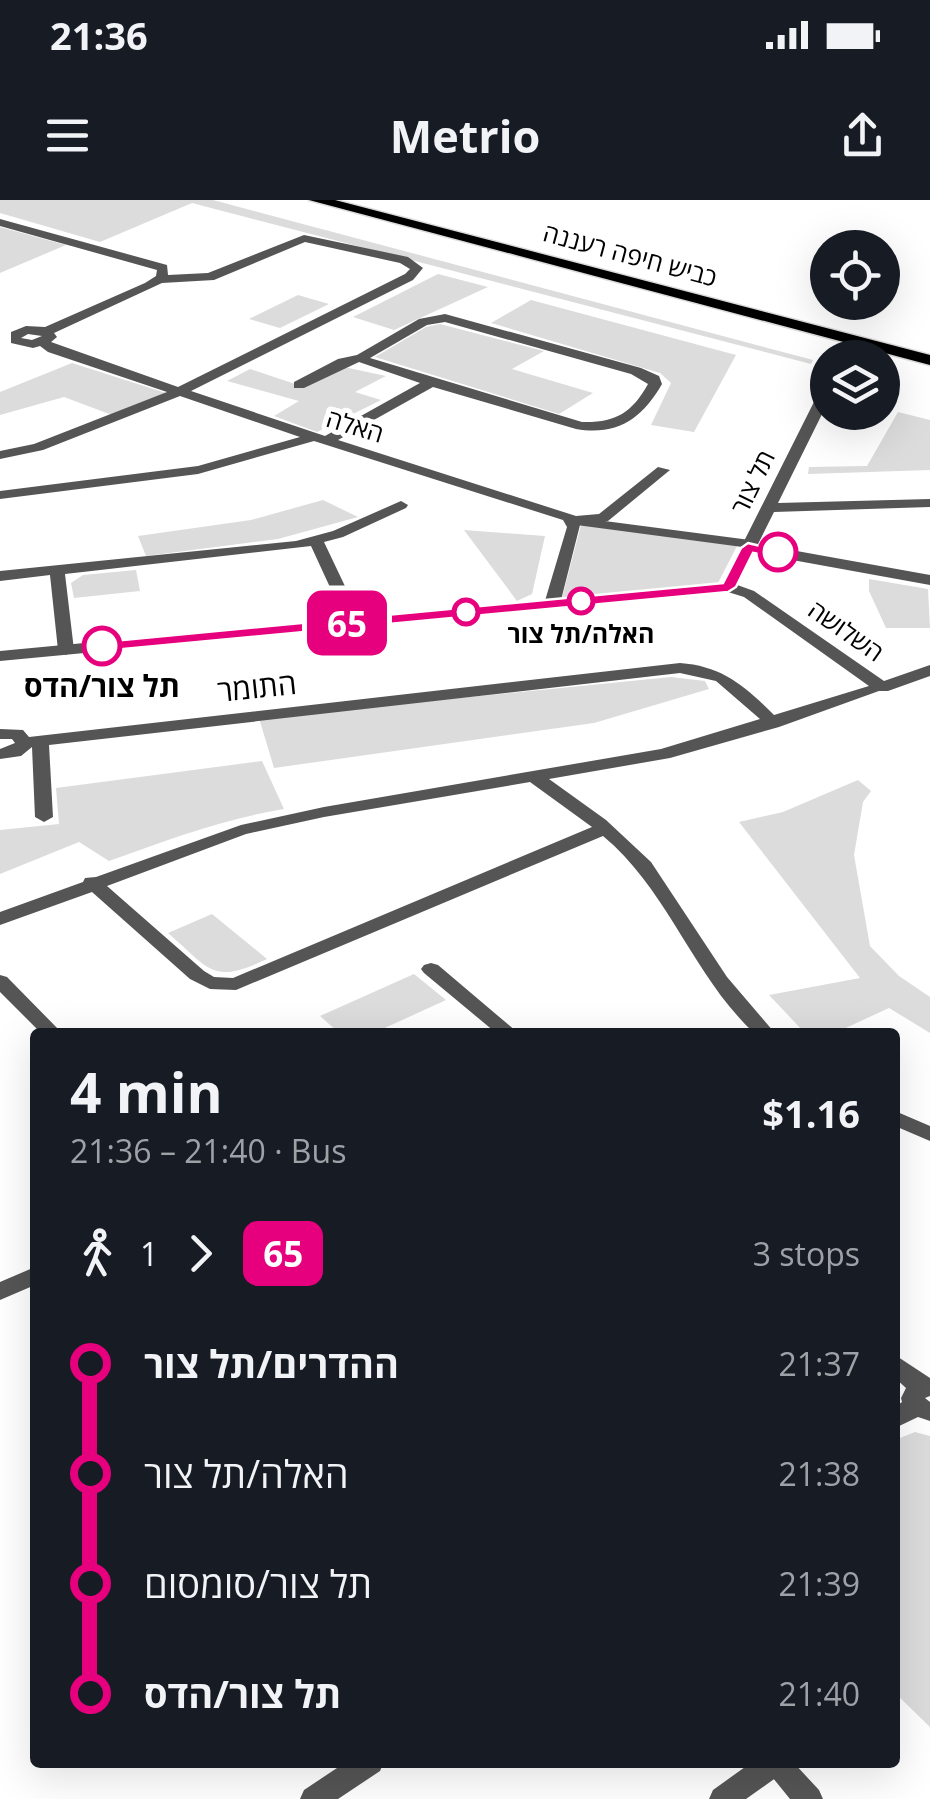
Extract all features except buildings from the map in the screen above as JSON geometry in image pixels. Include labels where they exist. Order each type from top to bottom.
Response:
[{"type":"highway","name":"כביש חיפה רעננה","points":[[318,200],[930,360]]},
{"type":"highway","name":"כביש חיפה רעננה","points":[[363,200],[930,346]]},
{"type":"street","points":[[0,222],[158,264],[164,274],[160,279]]},
{"type":"street","points":[[0,455],[38,447],[176,392],[409,278],[417,268],[404,260],[304,238],[210,277],[160,279],[45,337],[26,330],[7,335]]},
{"type":"street","points":[[299,385],[343,362],[360,358],[424,322],[445,318],[636,371],[654,379],[654,384],[629,421],[598,427],[566,424],[360,358]]},
{"type":"street","name":"האלה","points":[[45,337],[53,350],[319,439],[539,506],[574,521]]},
{"type":"street","points":[[0,495],[188,474],[234,464],[319,439],[430,383]]},
{"type":"street","name":"תל צור","points":[[728,587],[810,424]]},
{"type":"street","points":[[574,521],[603,518],[663,470]]},
{"type":"street","points":[[768,508],[930,503]]},
{"type":"street","points":[[0,576],[242,552],[316,540],[402,505]]},
{"type":"street","points":[[574,521],[749,546],[930,580]]},
{"type":"street","points":[[552,604],[574,521]]},
{"type":"street","points":[[316,540],[354,622]]},
{"type":"street","points":[[56,571],[66,650]]},
{"type":"street","points":[[0,656],[728,587]]},
{"type":"street","name":"השלושה","points":[[728,587],[749,594],[882,687]]},
{"type":"street","name":"התומר","points":[[0,754],[15,752],[33,741],[680,668],[703,668],[726,676],[773,724]]},
{"type":"street","points":[[0,919],[210,839],[269,823],[664,754],[773,724],[930,670]]},
{"type":"street","name":"התומר","points":[[0,734],[18,734],[33,741]]},
{"type":"street","points":[[33,741],[44,818]]},
{"type":"street","points":[[534,776],[604,829],[655,879],[730,997],[760,1028]]},
{"type":"street","points":[[92,882],[198,976],[210,983],[236,984],[604,829]]},
{"type":"street","points":[[430,969],[503,1028]]},
{"type":"street","points":[[0,981],[47,1028]]},
{"type":"street","points":[[900,1120],[930,1134]]},
{"type":"street","points":[[0,1292],[30,1277]]},
{"type":"street","points":[[900,1372],[919,1402]]},
{"type":"street","points":[[314,1799],[361,1768]]},
{"type":"street","points":[[723,1799],[766,1768]]},
{"type":"street","points":[[780,1768],[809,1799]]},
{"type":"shaded area","points":[[0,200],[213,200],[810,359],[810,364],[192,203],[100,242],[0,213]]},
{"type":"shaded area","points":[[0,227],[66,245],[0,273]]},
{"type":"shaded area","points":[[438,274],[488,287],[394,330],[353,317]]},
{"type":"shaded area","points":[[298,295],[329,304],[280,328],[249,319]]},
{"type":"shaded area","points":[[531,300],[736,355],[694,432],[651,425],[671,383],[660,373],[491,323]]},
{"type":"shaded area","points":[[440,324],[544,351],[512,369],[593,393],[559,414],[375,357],[426,327]]},
{"type":"shaded area","points":[[72,363],[166,393],[112,415],[64,397],[0,415],[0,392]]},
{"type":"shaded area","points":[[344,367],[386,376],[355,392],[381,400],[317,432],[274,416],[299,401],[227,381],[250,369],[304,387]]},
{"type":"shaded area","points":[[900,412],[930,420],[930,470],[808,474],[809,467],[867,466],[888,430],[900,430]]},
{"type":"shaded area","points":[[323,500],[358,517],[278,539],[146,556],[138,536],[251,520]]},
{"type":"shaded area","points":[[581,525],[738,544],[718,583],[562,598]]},
{"type":"shaded area","points":[[464,530],[545,536],[532,594],[517,601]]},
{"type":"shaded area","points":[[136,570],[140,591],[74,598],[71,583],[83,575]]},
{"type":"shaded area","points":[[869,579],[928,589],[930,628],[886,628],[869,591]]},
{"type":"shaded area","points":[[671,677],[705,681],[709,689],[594,723],[274,768],[259,718]]},
{"type":"shaded area","points":[[262,761],[284,809],[217,824],[109,861],[79,842],[0,874],[0,830],[59,824],[56,788]]},
{"type":"shaded area","points":[[858,780],[871,791],[863,802],[854,855],[870,946],[899,976],[930,997],[930,1033],[889,1008],[846,1028],[800,1028],[769,995],[860,978],[739,822],[783,812]]},
{"type":"shaded area","points":[[212,914],[267,959],[234,971],[213,970],[168,933]]},
{"type":"shaded area","points":[[414,974],[446,1000],[385,1028],[334,1028],[320,1016]]},
{"type":"shaded area","points":[[915,1432],[930,1436],[930,1727],[900,1698],[900,1438]]},
{"type":"bus line","name":"65","points":[[102,646],[728,587],[748,548],[778,552]]},
{"type":"place","name":"האלה/תל צור","points":[[581,601]]},
{"type":"place","name":"תל צור/הדס","points":[[102,646]]}]
